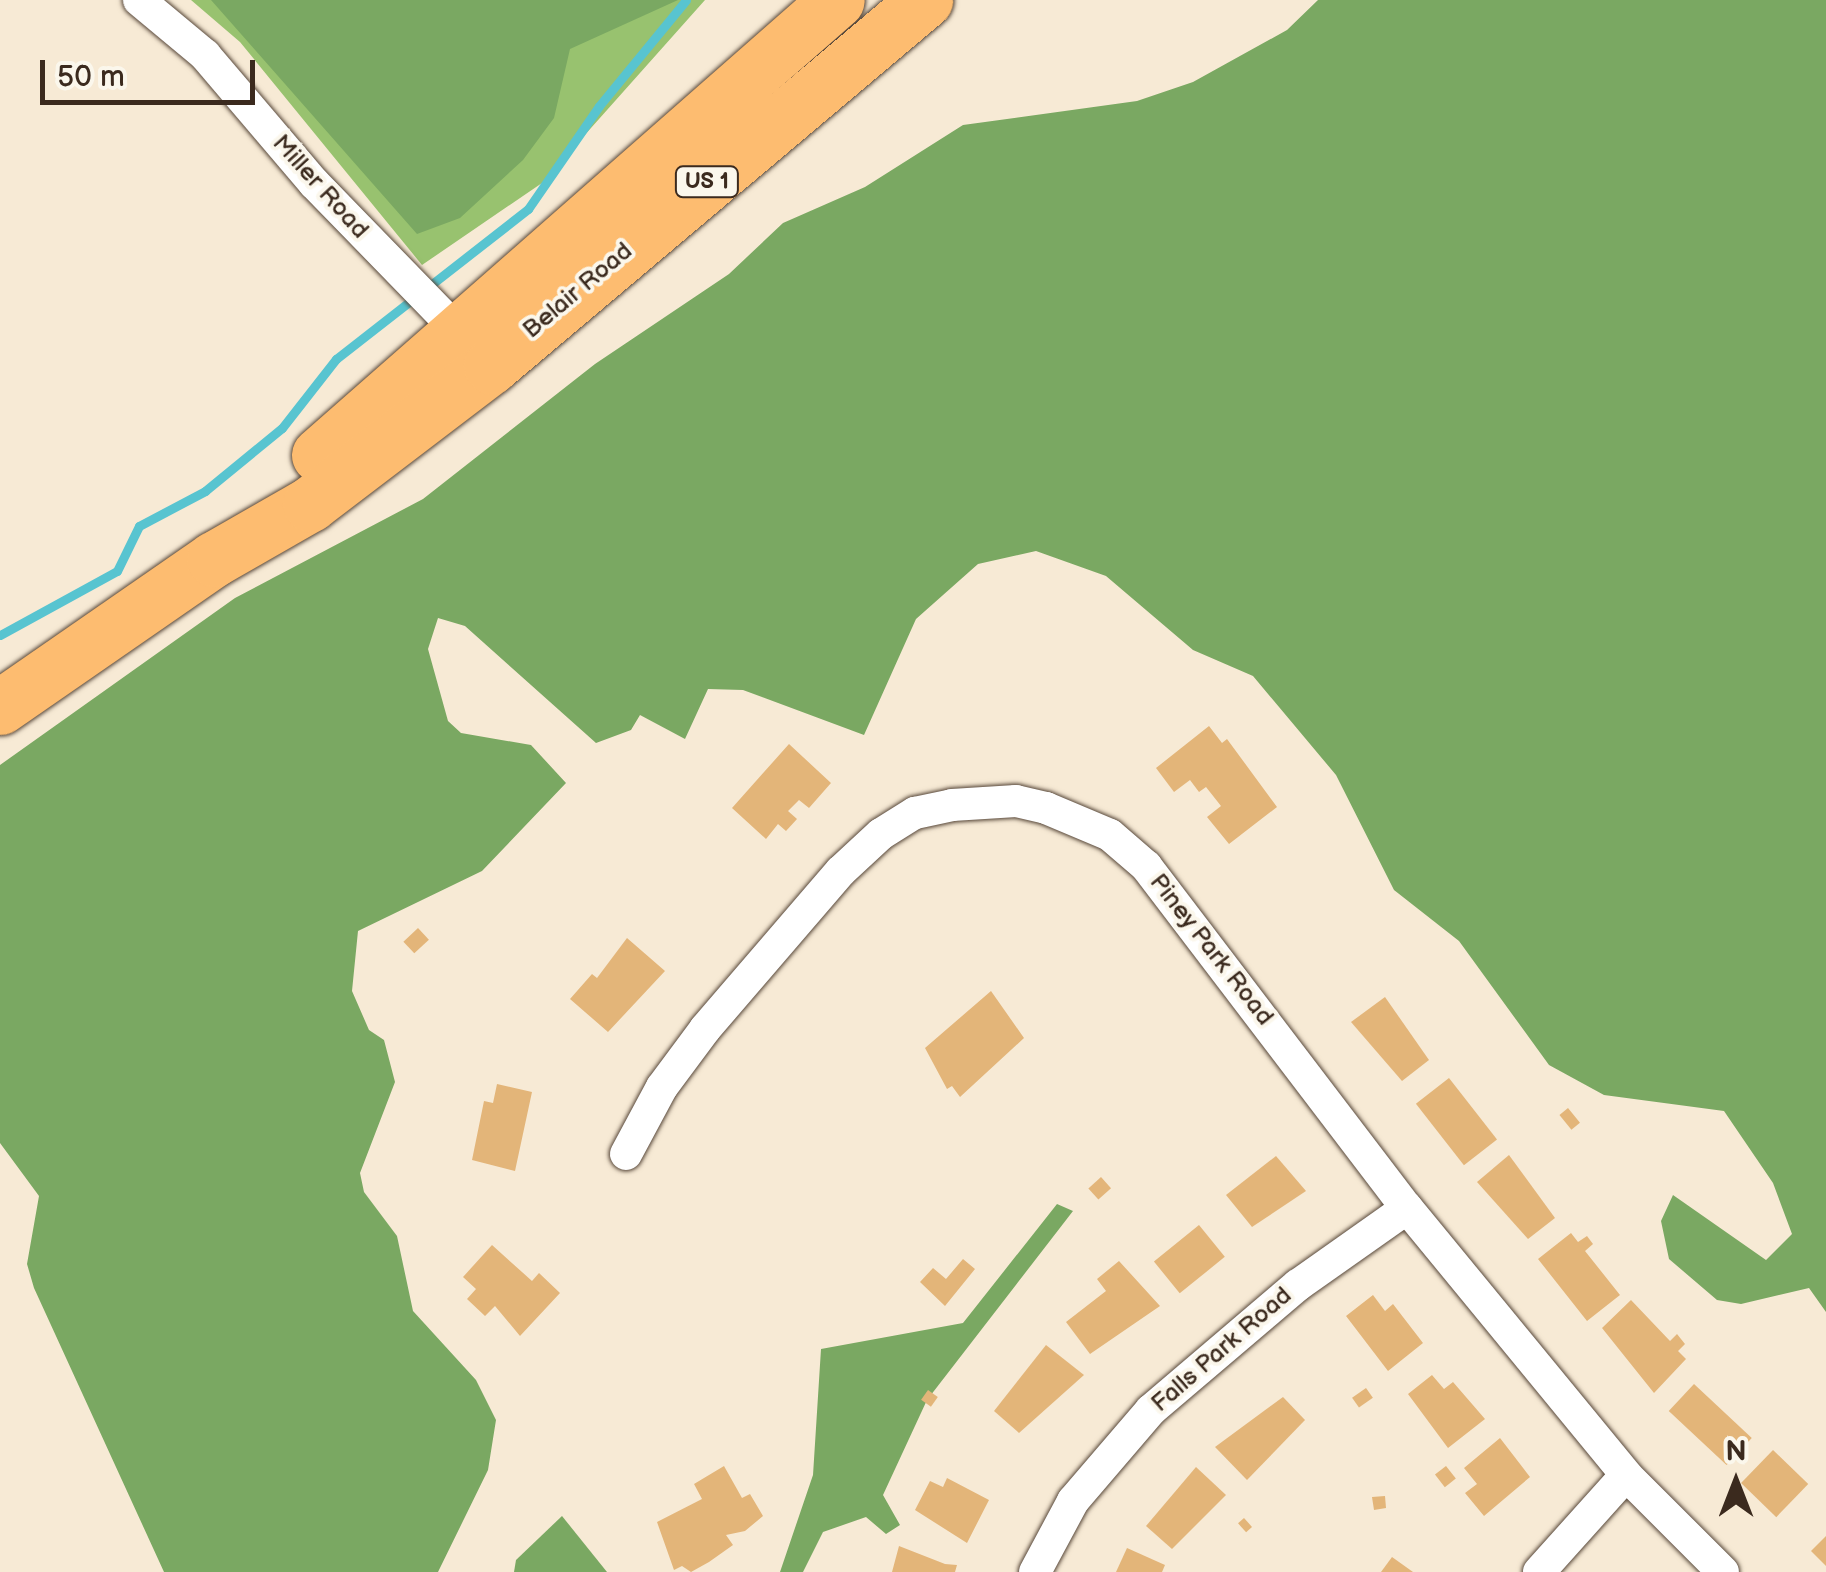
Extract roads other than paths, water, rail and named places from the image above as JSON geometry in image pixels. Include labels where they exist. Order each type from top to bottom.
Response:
[{"type":"highway","name":"Belair Road","points":[[0,707],[214,558],[310,504],[448,321],[837,0]]},
{"type":"highway","name":"Belair Road","points":[[448,321],[925,0]]},
{"type":"street","name":"Miller Road","points":[[139,0],[205,56],[448,321]]},
{"type":"street","name":"Piney Park Road","points":[[626,1154],[662,1086],[705,1029],[840,870],[916,813],[1016,801],[1110,835],[1146,866],[1407,1208],[1626,1476],[1723,1572]]},
{"type":"street","name":"Falls Park Road","points":[[1035,1572],[1073,1501],[1176,1386],[1298,1285],[1407,1208]]},
{"type":"street","points":[[1539,1572],[1626,1476]]},
{"type":"waterway","points":[[0,635],[117,571],[139,526],[205,491],[282,428],[336,359],[528,209],[599,106],[686,0]]}]
